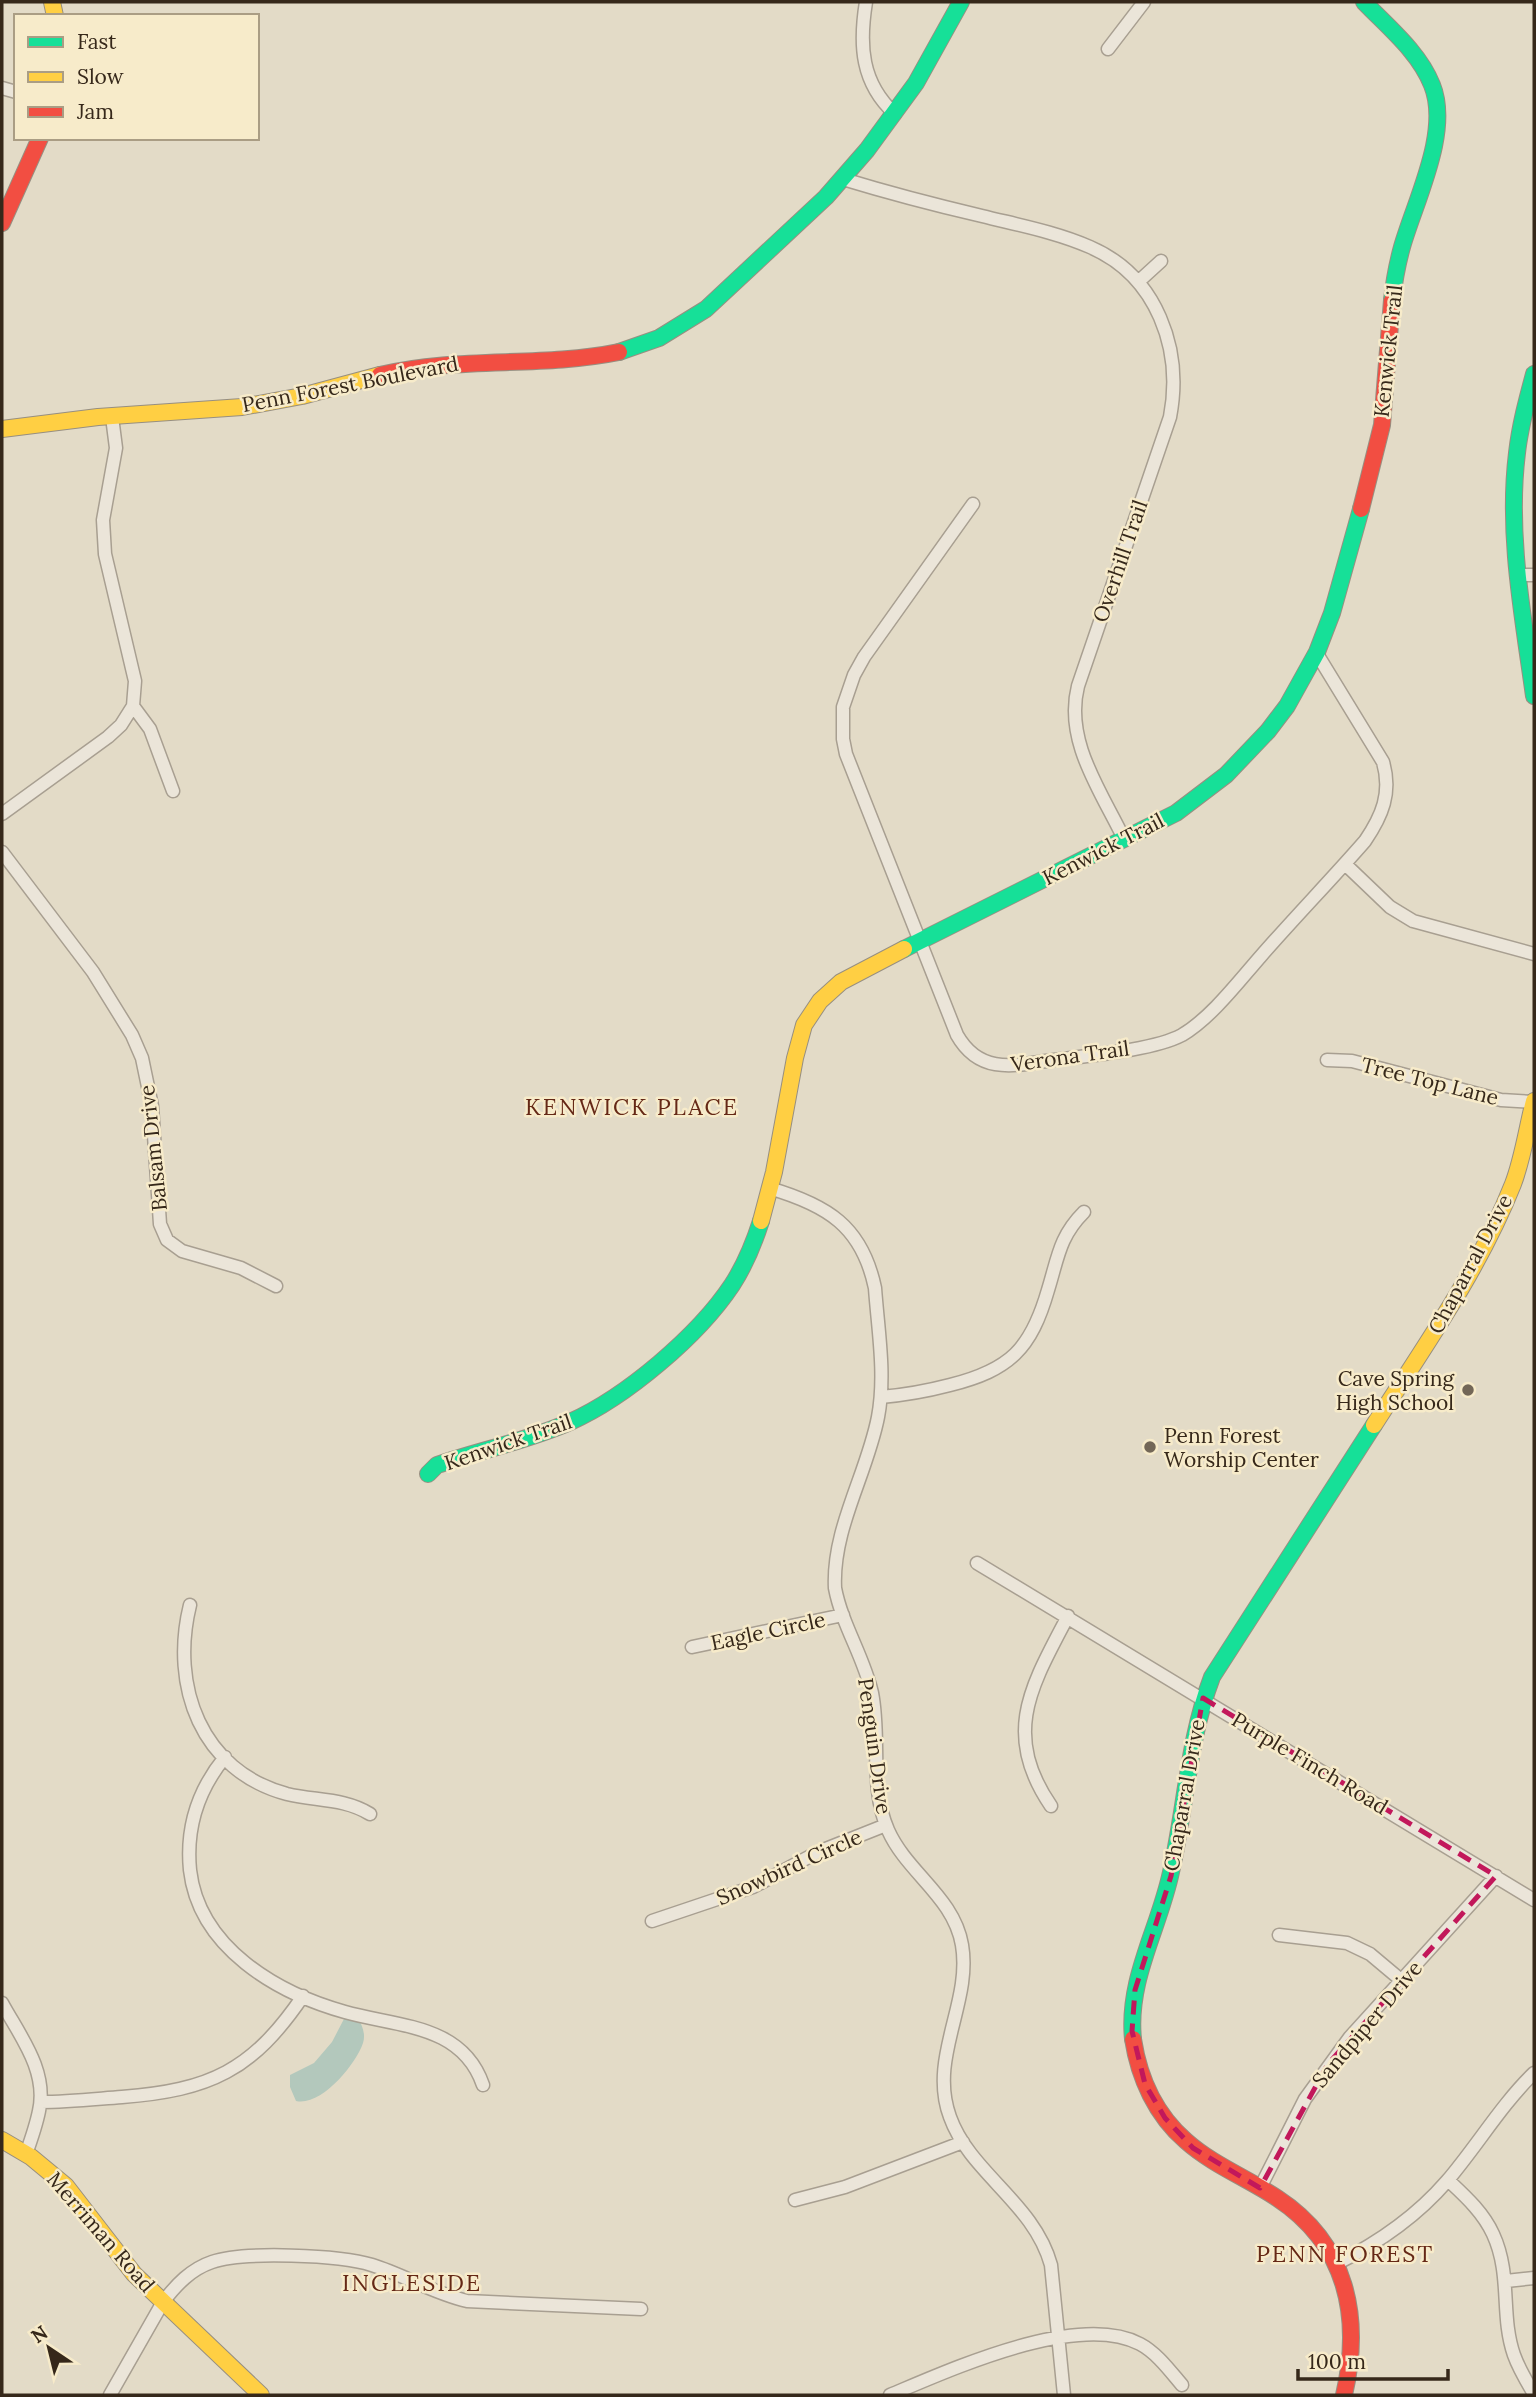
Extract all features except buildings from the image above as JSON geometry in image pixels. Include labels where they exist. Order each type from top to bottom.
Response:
[{"type":"street","points":[[866,2],[862,36],[864,68],[877,94],[895,114]]},
{"type":"street","name":"Penn Forest Boulevard","points":[[2,429],[112,416],[259,404],[322,392],[402,370],[452,362],[584,358],[627,350],[668,334],[713,303],[843,178],[895,114],[937,47],[961,2]]},
{"type":"street","points":[[1108,49],[1144,2]]},
{"type":"street","name":"Kenwick Trail","points":[[428,1474],[437,1465],[528,1438],[582,1417],[629,1387],[684,1342],[714,1312],[736,1278],[758,1228],[769,1188],[800,1035],[822,997],[850,976],[1176,813],[1201,797],[1245,759],[1280,716],[1317,654],[1339,592],[1378,444],[1384,409],[1396,269],[1437,129],[1436,99],[1432,83],[1415,57],[1364,2]]},
{"type":"street","points":[[2,223],[39,140]]},
{"type":"street","name":"Overhill Trail","points":[[843,178],[1072,239],[1114,260],[1138,282],[1149,296],[1164,325],[1174,365],[1174,397],[1170,416],[1077,686],[1074,710],[1074,725],[1081,752],[1124,839]]},
{"type":"street","points":[[1138,282],[1161,261]]},
{"type":"street","points":[[1534,374],[1522,414],[1514,470],[1514,535],[1527,575],[1534,696]]},
{"type":"street","points":[[2,814],[114,731],[128,717],[133,706],[135,681],[103,538],[106,502],[116,448],[112,416]]},
{"type":"street","name":"Verona Trail","points":[[973,504],[864,657],[846,694],[842,739],[957,1035],[968,1051],[982,1061],[993,1065],[1023,1065],[1124,1050],[1172,1039],[1193,1027],[1227,994],[1365,842],[1382,812],[1387,796],[1383,762],[1317,654]]},
{"type":"street","points":[[133,706],[150,729],[173,791]]},
{"type":"street","name":"Balsam Drive","points":[[2,852],[93,972],[120,1013],[137,1047],[152,1106],[163,1233],[174,1247],[182,1251],[241,1268],[276,1286]]},
{"type":"street","points":[[1345,864],[1390,907],[1413,922],[1534,954]]},
{"type":"street","name":"Tree Top Lane","points":[[1327,1060],[1352,1060],[1501,1100],[1534,1102]]},
{"type":"street","name":"Chaparral Drive","points":[[1344,2395],[1351,2371],[1354,2331],[1347,2289],[1336,2264],[1309,2224],[1294,2209],[1209,2160],[1193,2148],[1165,2118],[1142,2076],[1132,2031],[1135,1990],[1141,1963],[1171,1876],[1195,1725],[1203,1698],[1221,1662],[1424,1349],[1490,1237],[1514,1181],[1534,1102]]},
{"type":"street","name":"Penguin Drive","points":[[769,1188],[806,1199],[847,1228],[866,1256],[875,1288],[881,1397],[877,1420],[835,1558],[835,1588],[872,1694],[878,1791],[886,1825],[910,1864],[943,1901],[952,1915],[962,1942],[962,1984],[946,2049],[944,2085],[949,2116],[963,2142],[1040,2236],[1051,2265],[1064,2395]]},
{"type":"street","points":[[881,1397],[904,1395],[977,1378],[1002,1366],[1013,1356],[1037,1323],[1065,1234],[1084,1212]]},
{"type":"street","name":"Purple Finch Road","points":[[977,1563],[1534,1900]]},
{"type":"street","points":[[190,1605],[183,1659],[188,1698],[201,1728],[225,1757],[240,1770],[273,1789],[352,1804],[370,1814]]},
{"type":"street","name":"Eagle Circle","points":[[692,1647],[843,1615]]},
{"type":"street","points":[[1051,1806],[1028,1761],[1024,1747],[1025,1723],[1036,1679],[1068,1616]]},
{"type":"street","points":[[225,1757],[209,1780],[192,1819],[189,1857],[196,1897],[209,1925],[231,1951],[264,1976],[303,1996],[346,2013],[405,2025],[437,2035],[464,2052],[483,2085]]},
{"type":"street","name":"Snowbird Circle","points":[[652,1921],[753,1887],[818,1852],[886,1825]]},
{"type":"street","name":"Sandpiper Drive","points":[[1260,2188],[1305,2099],[1328,2064],[1496,1876]]},
{"type":"street","points":[[1279,1935],[1347,1943],[1370,1954],[1401,1980]]},
{"type":"street","points":[[41,2102],[160,2094],[212,2080],[263,2046],[303,1996]]},
{"type":"street","points":[[2,2003],[39,2075],[41,2102],[26,2154]]},
{"type":"street","points":[[1336,2264],[1412,2217],[1448,2180],[1534,2073]]},
{"type":"street","name":"Merriman Road","points":[[2,2140],[26,2154],[66,2186],[117,2253],[163,2302],[261,2395]]},
{"type":"street","points":[[795,2200],[845,2187],[963,2142]]},
{"type":"street","points":[[1448,2180],[1484,2218],[1492,2231],[1504,2267],[1507,2315],[1514,2356],[1534,2393]]},
{"type":"street","points":[[110,2395],[163,2302],[187,2276],[211,2262],[225,2259],[330,2257],[367,2263],[442,2295],[467,2301],[641,2309]]},
{"type":"street","points":[[1506,2281],[1534,2278]]},
{"type":"street","points":[[890,2395],[957,2367],[1059,2337],[1096,2334],[1128,2339],[1151,2351],[1182,2385]]},
{"type":"highlighted area","points":[[1203,1698],[1496,1876],[1328,2064],[1260,2188],[1193,2148],[1165,2118],[1145,2084],[1132,2031],[1135,1990],[1171,1876]]},
{"type":"shaded area","points":[[345,2017],[357,2017],[362,2026],[364,2040],[359,2052],[345,2072],[326,2091],[306,2101],[296,2101],[290,2087],[290,2075],[314,2063],[332,2042]]},
{"type":"traffic: fast","points":[[619,352],[659,338],[706,309],[826,197],[867,150],[916,83],[961,2]]},
{"type":"traffic: fast","points":[[1364,2],[1402,40],[1419,62],[1432,85],[1437,104],[1434,145],[1402,247],[1392,300]]},
{"type":"traffic: fast","points":[[1534,374],[1518,443],[1514,483],[1515,544],[1534,696]]},
{"type":"traffic: fast","points":[[904,949],[1176,813],[1226,775],[1268,731],[1287,706],[1317,652],[1332,613],[1361,509]]},
{"type":"traffic: fast","points":[[428,1474],[437,1465],[537,1435],[570,1422],[592,1411],[637,1381],[681,1344],[718,1305],[741,1270],[761,1221]]},
{"type":"traffic: fast","points":[[1133,2039],[1132,2017],[1139,1975],[1166,1893],[1192,1749],[1212,1677],[1374,1425]]},
{"type":"traffic: slow","points":[[52,2],[55,14]]},
{"type":"traffic: slow","points":[[2,429],[98,417],[242,407],[302,396],[380,375]]},
{"type":"traffic: slow","points":[[761,1221],[774,1172],[795,1058],[804,1025],[820,1001],[841,982],[904,949]]},
{"type":"traffic: slow","points":[[1374,1425],[1450,1307],[1484,1247],[1513,1184],[1534,1101]]},
{"type":"traffic: slow","points":[[2,2140],[31,2157],[66,2186],[134,2274],[261,2395]]},
{"type":"traffic: jam","points":[[2,223],[39,140]]},
{"type":"traffic: jam","points":[[1361,509],[1382,425],[1392,300]]},
{"type":"traffic: jam","points":[[380,375],[440,366],[559,360],[619,352]]},
{"type":"traffic: jam","points":[[1133,2039],[1144,2082],[1175,2131],[1207,2157],[1277,2198],[1301,2216],[1320,2237],[1334,2260],[1344,2284],[1349,2311],[1351,2338],[1344,2395]]},
{"type":"place","name":"Cave Spring High School","points":[[1468,1390]]},
{"type":"place","name":"Penn Forest Worship Center","points":[[1150,1447]]},
{"type":"district","name":"KENWICK PLACE","points":[[632,1106]]},
{"type":"district","name":"PENN FOREST","points":[[1345,2253]]},
{"type":"district","name":"INGLESIDE","points":[[412,2282]]}]
